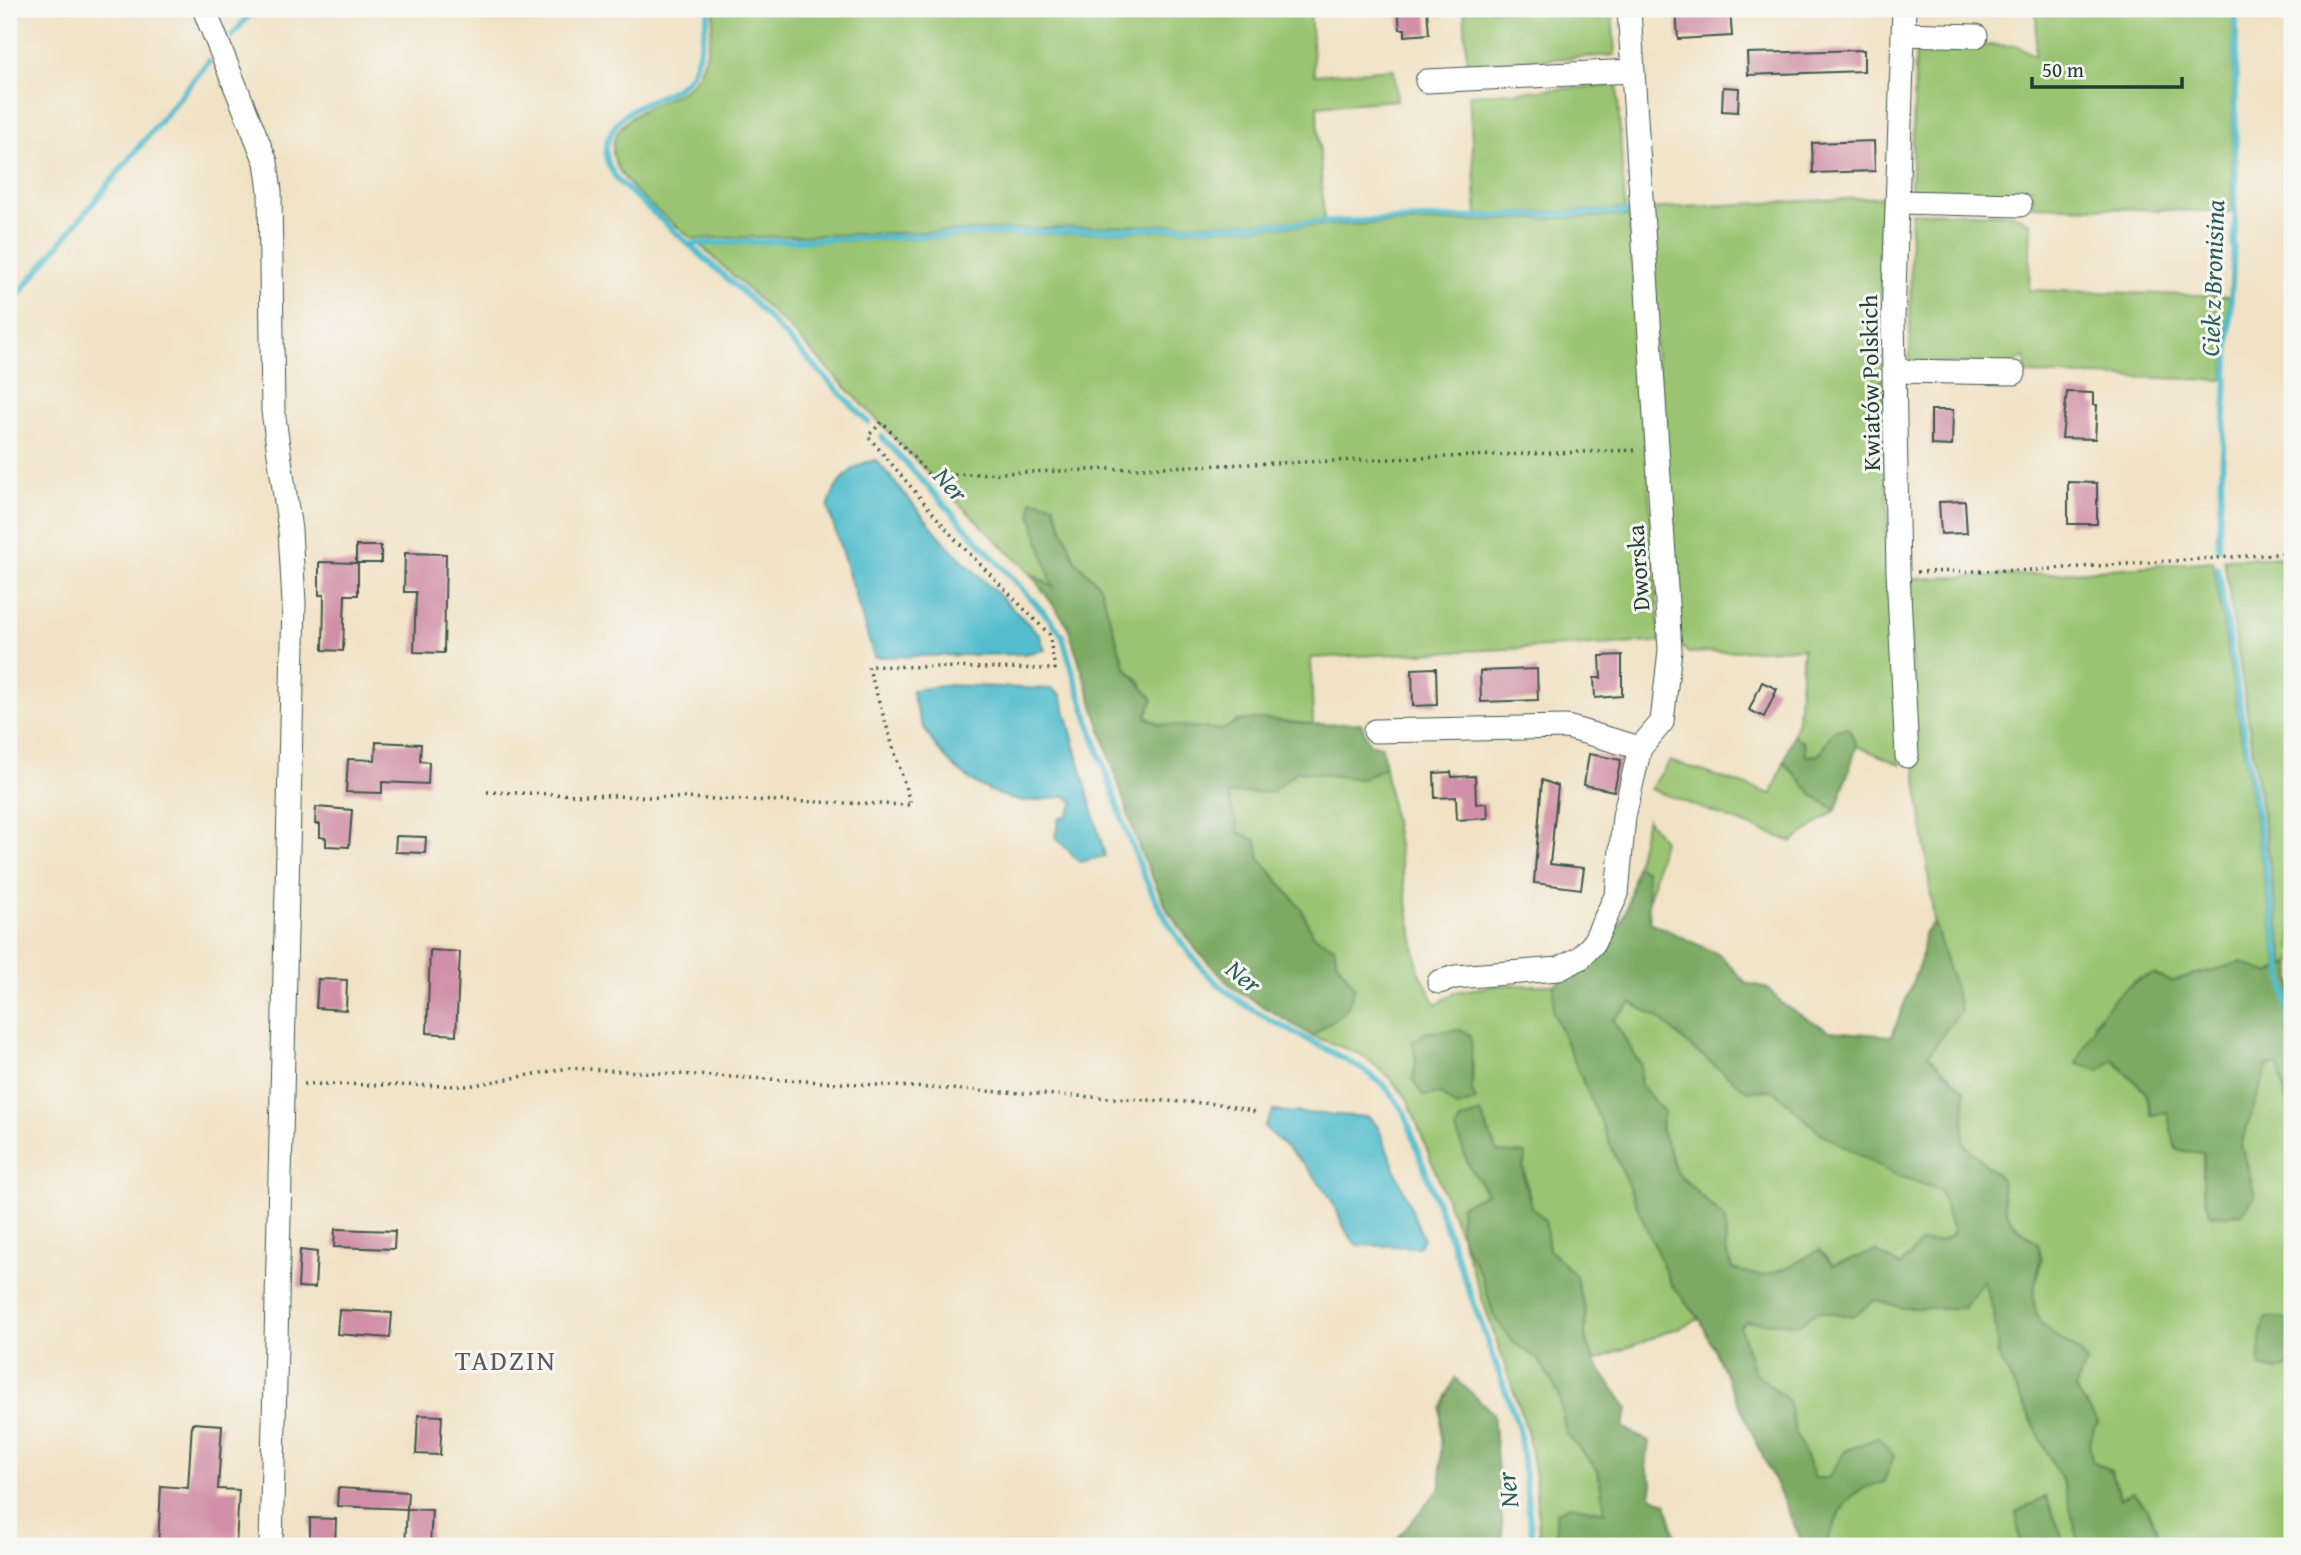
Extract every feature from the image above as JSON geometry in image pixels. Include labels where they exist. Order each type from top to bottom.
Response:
[{"type":"street","points":[[204,9],[266,162],[270,191],[273,411],[290,530],[294,603],[271,1546]]},
{"type":"street","name":"Dworska","points":[[1439,982],[1455,977],[1559,969],[1580,958],[1593,944],[1617,894],[1624,816],[1640,748],[1662,722],[1670,650],[1629,9]]},
{"type":"street","name":"Kwiatów Polskich","points":[[1904,9],[1893,319],[1898,572],[1907,756]]},
{"type":"street","points":[[1903,34],[1976,36]]},
{"type":"street","points":[[1427,81],[1632,71]]},
{"type":"street","points":[[1899,202],[2020,205]]},
{"type":"street","points":[[1895,371],[2014,373]]},
{"type":"street","points":[[1375,731],[1567,727],[1640,748]]},
{"type":"path","points":[[487,792],[911,805],[868,666],[1055,669],[1049,634],[955,539],[868,436],[882,422],[927,473],[946,475],[1656,450]]},
{"type":"path","points":[[1898,572],[2035,570],[2292,553]]},
{"type":"path","points":[[284,1083],[468,1086],[569,1068],[1220,1104],[1256,1112]]},
{"type":"green space","points":[[715,9],[1310,9],[1314,75],[1394,69],[1397,100],[1317,106],[1324,220],[692,239],[656,210],[623,176],[614,159],[614,141],[624,124],[648,107],[681,91],[697,76],[706,53]]},
{"type":"green space","points":[[1464,9],[1612,9],[1615,55],[1467,64]]},
{"type":"green space","points":[[2037,9],[2234,9],[2232,212],[2032,206],[2032,187],[2013,196],[1911,193],[1916,43],[2018,46],[2035,56]]},
{"type":"green space","points":[[1617,85],[1625,209],[1477,215],[1469,95]]},
{"type":"green space","points":[[1882,197],[1883,410],[1901,765],[1857,746],[1848,727],[1833,731],[1819,755],[1806,756],[1804,743],[1793,735],[1798,720],[1803,648],[1688,653],[1676,640],[1645,209]]},
{"type":"green space","points":[[1911,212],[2013,214],[2031,224],[2029,290],[2229,296],[2224,380],[2025,374],[2026,357],[2009,365],[1910,362]]},
{"type":"green space","points":[[1629,216],[1660,642],[1311,658],[1313,724],[1238,720],[1223,730],[1159,724],[1146,717],[1142,683],[1125,667],[1100,587],[1075,560],[1053,504],[1031,514],[1054,588],[1030,573],[933,478],[790,329],[700,245]]},
{"type":"green space","points":[[1032,500],[1053,504],[1075,560],[1100,586],[1125,667],[1153,699],[1146,717],[1159,724],[1223,730],[1245,720],[1255,719],[1318,724],[1361,723],[1369,743],[1382,746],[1385,767],[1361,779],[1297,771],[1272,792],[1229,794],[1238,832],[1257,841],[1260,859],[1301,908],[1313,935],[1334,947],[1337,962],[1355,987],[1346,1010],[1312,1036],[1233,988],[1198,952],[1168,911],[1140,851],[1067,624],[1030,573],[1053,587],[1031,514]]},
{"type":"green space","points":[[2292,557],[2292,963],[2285,966],[2224,559]]},
{"type":"green space","points":[[2213,561],[2279,969],[2269,974],[2241,962],[2171,982],[2154,974],[2135,980],[2094,1022],[2112,1060],[2145,1091],[2152,1115],[2167,1112],[2203,1153],[2203,1189],[2211,1215],[2242,1214],[2249,1169],[2241,1145],[2267,1067],[2278,1064],[2292,1124],[2292,1322],[2282,1318],[2260,1338],[2260,1366],[2277,1371],[2292,1364],[2292,1546],[2165,1546],[2147,1509],[2133,1492],[2121,1499],[2111,1471],[2092,1462],[2089,1442],[2098,1422],[2075,1388],[2058,1338],[2045,1329],[2034,1309],[2034,1286],[2042,1260],[2038,1243],[2020,1230],[2009,1217],[2004,1202],[2002,1180],[1963,1143],[1965,1092],[1928,1055],[1961,1009],[1934,922],[1916,771],[1908,579],[2046,574]]},
{"type":"green space","points":[[1848,727],[1857,746],[1836,810],[1813,795],[1784,762],[1793,735],[1804,743],[1806,756],[1819,755],[1833,731]]},
{"type":"green space","points":[[1670,761],[1772,794],[1784,762],[1813,795],[1836,810],[1792,842],[1650,789]]},
{"type":"green space","points":[[1385,767],[1418,969],[1436,1005],[1455,992],[1500,985],[1554,985],[1553,1012],[1671,1284],[1700,1319],[1594,1361],[1585,1333],[1586,1312],[1575,1275],[1549,1250],[1545,1220],[1532,1207],[1523,1167],[1526,1154],[1497,1152],[1468,1164],[1487,1193],[1461,1237],[1407,1098],[1387,1075],[1360,1054],[1312,1036],[1346,1010],[1355,987],[1337,962],[1334,947],[1313,935],[1301,908],[1260,859],[1257,841],[1238,832],[1228,806],[1229,793],[1271,792],[1297,771],[1361,779]],"holes":[[[1460,1030],[1473,1065],[1472,1091],[1413,1079],[1423,1054],[1436,1040],[1451,1032]]]},
{"type":"green space","points":[[1647,819],[1663,840],[1648,905],[1646,871],[1636,866]]},
{"type":"green space","points":[[1636,866],[1646,871],[1650,922],[1720,955],[1746,983],[1767,988],[1786,1007],[1830,1031],[1892,1036],[1921,959],[1924,934],[1934,922],[1961,1010],[1928,1055],[1965,1092],[1963,1143],[2002,1180],[2004,1202],[2009,1217],[2020,1230],[2038,1243],[2040,1261],[2034,1299],[2038,1318],[2087,1362],[2075,1388],[2098,1422],[2089,1442],[2092,1461],[2111,1471],[2120,1499],[2134,1492],[2147,1509],[2165,1546],[2080,1546],[2065,1487],[1998,1354],[1994,1311],[1983,1281],[1963,1308],[1904,1308],[1875,1300],[1854,1316],[1817,1311],[1799,1324],[1746,1321],[1740,1326],[1754,1372],[1788,1400],[1796,1434],[1815,1478],[1828,1478],[1846,1450],[1880,1437],[1894,1456],[1883,1483],[1871,1485],[1853,1495],[1841,1511],[1827,1541],[1837,1546],[1804,1546],[1700,1319],[1671,1284],[1553,1012],[1554,985],[1609,949],[1627,908]],"holes":[[[1631,1003],[1658,1017],[1693,1049],[1748,1091],[1773,1090],[1822,1134],[1894,1174],[1940,1190],[1954,1233],[1942,1241],[1921,1243],[1900,1266],[1876,1251],[1833,1265],[1819,1250],[1787,1268],[1761,1276],[1732,1269],[1726,1251],[1725,1219],[1677,1173],[1661,1128],[1664,1112],[1640,1085],[1641,1065],[1613,1020]]]},
{"type":"green space","points":[[2241,962],[2269,974],[2292,963],[2292,1124],[2278,1065],[2267,1067],[2241,1145],[2255,1195],[2242,1214],[2211,1215],[2203,1189],[2203,1153],[2176,1150],[2167,1112],[2152,1115],[2145,1091],[2113,1060],[2099,1070],[2077,1064],[2105,1009],[2126,988],[2154,974],[2171,982]]},
{"type":"green space","points":[[1631,1003],[1658,1017],[1693,1049],[1748,1090],[1773,1090],[1860,1154],[1894,1174],[1940,1190],[1954,1233],[1942,1241],[1921,1243],[1900,1266],[1876,1251],[1833,1265],[1819,1250],[1787,1268],[1761,1276],[1732,1269],[1726,1251],[1725,1219],[1677,1173],[1661,1128],[1664,1112],[1640,1085],[1641,1065],[1613,1019]]},
{"type":"green space","points":[[1460,1030],[1471,1035],[1472,1090],[1476,1101],[1456,1107],[1440,1094],[1423,1096],[1413,1079],[1416,1061],[1413,1041],[1427,1032]]},
{"type":"green space","points":[[1481,1113],[1497,1152],[1526,1154],[1523,1167],[1525,1185],[1532,1207],[1545,1220],[1549,1250],[1575,1275],[1586,1312],[1585,1334],[1594,1361],[1628,1409],[1623,1427],[1649,1442],[1646,1468],[1653,1484],[1651,1496],[1666,1503],[1678,1546],[1556,1546],[1556,1513],[1570,1505],[1605,1512],[1598,1470],[1566,1433],[1559,1394],[1539,1360],[1512,1341],[1494,1316],[1482,1277],[1461,1237],[1460,1206],[1487,1193],[1468,1164],[1456,1130],[1460,1120]]},
{"type":"green space","points":[[1461,1237],[1482,1277],[1494,1316],[1513,1341],[1539,1360],[1559,1394],[1566,1433],[1598,1470],[1606,1512],[1570,1505],[1557,1513],[1556,1546],[1540,1546],[1535,1477],[1527,1430]]},
{"type":"green space","points":[[1983,1281],[1994,1311],[1998,1354],[2065,1487],[2080,1546],[2066,1546],[2046,1497],[2016,1512],[2021,1546],[1837,1546],[1826,1541],[1841,1506],[1865,1485],[1846,1450],[1828,1478],[1815,1478],[1796,1434],[1788,1400],[1753,1372],[1739,1326],[1746,1321],[1799,1324],[1817,1311],[1854,1316],[1875,1300],[1904,1308],[1963,1308]]},
{"type":"green space","points":[[2265,1318],[2282,1318],[2292,1322],[2292,1364],[2277,1371],[2260,1367],[2260,1338]]},
{"type":"green space","points":[[1455,1378],[1493,1413],[1503,1534],[1501,1546],[1391,1546],[1441,1487],[1441,1409]]},
{"type":"green space","points":[[2046,1497],[2066,1546],[2021,1546],[2016,1512]]},
{"type":"water","points":[[876,460],[949,547],[1039,634],[1045,650],[1024,654],[874,657],[828,507],[845,476],[859,465]]},
{"type":"water","points":[[948,685],[1052,689],[1061,695],[1105,856],[1080,862],[1055,837],[1059,819],[1067,816],[1074,803],[1067,796],[1033,801],[1013,799],[977,784],[946,759],[924,727],[912,690]]},
{"type":"water","points":[[1273,1111],[1369,1117],[1378,1127],[1423,1238],[1419,1247],[1357,1245],[1321,1185],[1264,1127]]},
{"type":"building","points":[[1398,9],[1427,9],[1429,34],[1405,36],[1405,29],[1400,29]]},
{"type":"building","points":[[1676,9],[1730,9],[1732,36],[1678,39]]},
{"type":"building","points":[[1864,50],[1864,71],[1748,75],[1747,53]]},
{"type":"building","points":[[1723,87],[1739,88],[1738,112],[1722,111]]},
{"type":"building","points":[[1874,141],[1875,171],[1813,173],[1812,143]]},
{"type":"building","points":[[2067,392],[2093,393],[2093,405],[2097,405],[2095,439],[2062,438]]},
{"type":"building","points":[[1931,410],[1953,410],[1952,446],[1931,445]]},
{"type":"building","points":[[2068,482],[2097,483],[2097,524],[2068,524]]},
{"type":"building","points":[[1965,501],[1967,533],[1941,534],[1939,502]]},
{"type":"building","points":[[356,546],[381,546],[381,563],[356,563]]},
{"type":"building","points":[[405,553],[446,554],[444,653],[414,652],[416,592],[404,592]]},
{"type":"building","points":[[319,562],[358,563],[358,595],[345,595],[343,651],[323,650],[324,595],[319,595]]},
{"type":"building","points":[[1622,655],[1622,696],[1595,698],[1594,678],[1601,678],[1600,656]]},
{"type":"building","points":[[1436,668],[1437,705],[1413,706],[1412,669]]},
{"type":"building","points":[[1537,669],[1538,700],[1481,702],[1480,671]]},
{"type":"building","points":[[1762,682],[1777,689],[1764,717],[1749,710]]},
{"type":"building","points":[[376,742],[421,744],[420,761],[429,762],[428,784],[382,782],[382,793],[346,792],[348,759],[375,760]]},
{"type":"building","points":[[1589,754],[1621,760],[1614,791],[1584,785]]},
{"type":"building","points":[[1451,772],[1452,777],[1475,776],[1476,804],[1487,803],[1488,818],[1457,820],[1456,797],[1435,798],[1434,773]]},
{"type":"building","points":[[1542,780],[1558,786],[1550,864],[1584,868],[1581,889],[1534,883]]},
{"type":"building","points":[[316,807],[352,810],[349,847],[326,846],[326,838],[320,837],[320,824],[315,824]]},
{"type":"building","points":[[396,836],[426,837],[425,853],[395,852]]},
{"type":"building","points":[[430,950],[460,952],[456,1035],[427,1033]]},
{"type":"building","points":[[318,979],[347,980],[346,1010],[316,1008]]},
{"type":"building","points":[[335,1229],[395,1231],[394,1249],[334,1247]]},
{"type":"building","points":[[300,1250],[317,1252],[315,1288],[298,1287]]},
{"type":"building","points":[[339,1310],[392,1313],[390,1338],[337,1334]]},
{"type":"building","points":[[418,1415],[442,1416],[440,1455],[416,1454]]},
{"type":"building","points":[[192,1423],[222,1425],[218,1489],[239,1490],[236,1546],[158,1546],[161,1486],[188,1488]]},
{"type":"building","points":[[338,1488],[408,1492],[407,1509],[337,1506]]},
{"type":"building","points":[[407,1509],[432,1510],[430,1546],[405,1546]]},
{"type":"building","points":[[310,1518],[336,1519],[335,1546],[310,1545]]},
{"type":"waterway","points":[[232,36],[254,9]]},
{"type":"waterway","name":"Ner","points":[[710,9],[692,72],[674,90],[638,106],[617,123],[607,143],[609,166],[619,182],[749,298],[868,422]]},
{"type":"waterway","name":"Ciek z Bronisina","points":[[2218,548],[2235,223],[2236,9]]},
{"type":"waterway","points":[[9,306],[209,61]]},
{"type":"waterway","points":[[688,244],[1628,212]]},
{"type":"waterway","name":"Ner","points":[[882,437],[1062,635],[1090,727],[1139,863],[1164,916],[1197,963],[1218,984],[1257,1012],[1362,1069],[1384,1086],[1404,1112],[1519,1428],[1533,1546]]},
{"type":"waterway","name":"Ciek z Bronisina","points":[[2218,568],[2292,1034]]},
{"type":"district","name":"TADZIN","points":[[506,1359]]}]
